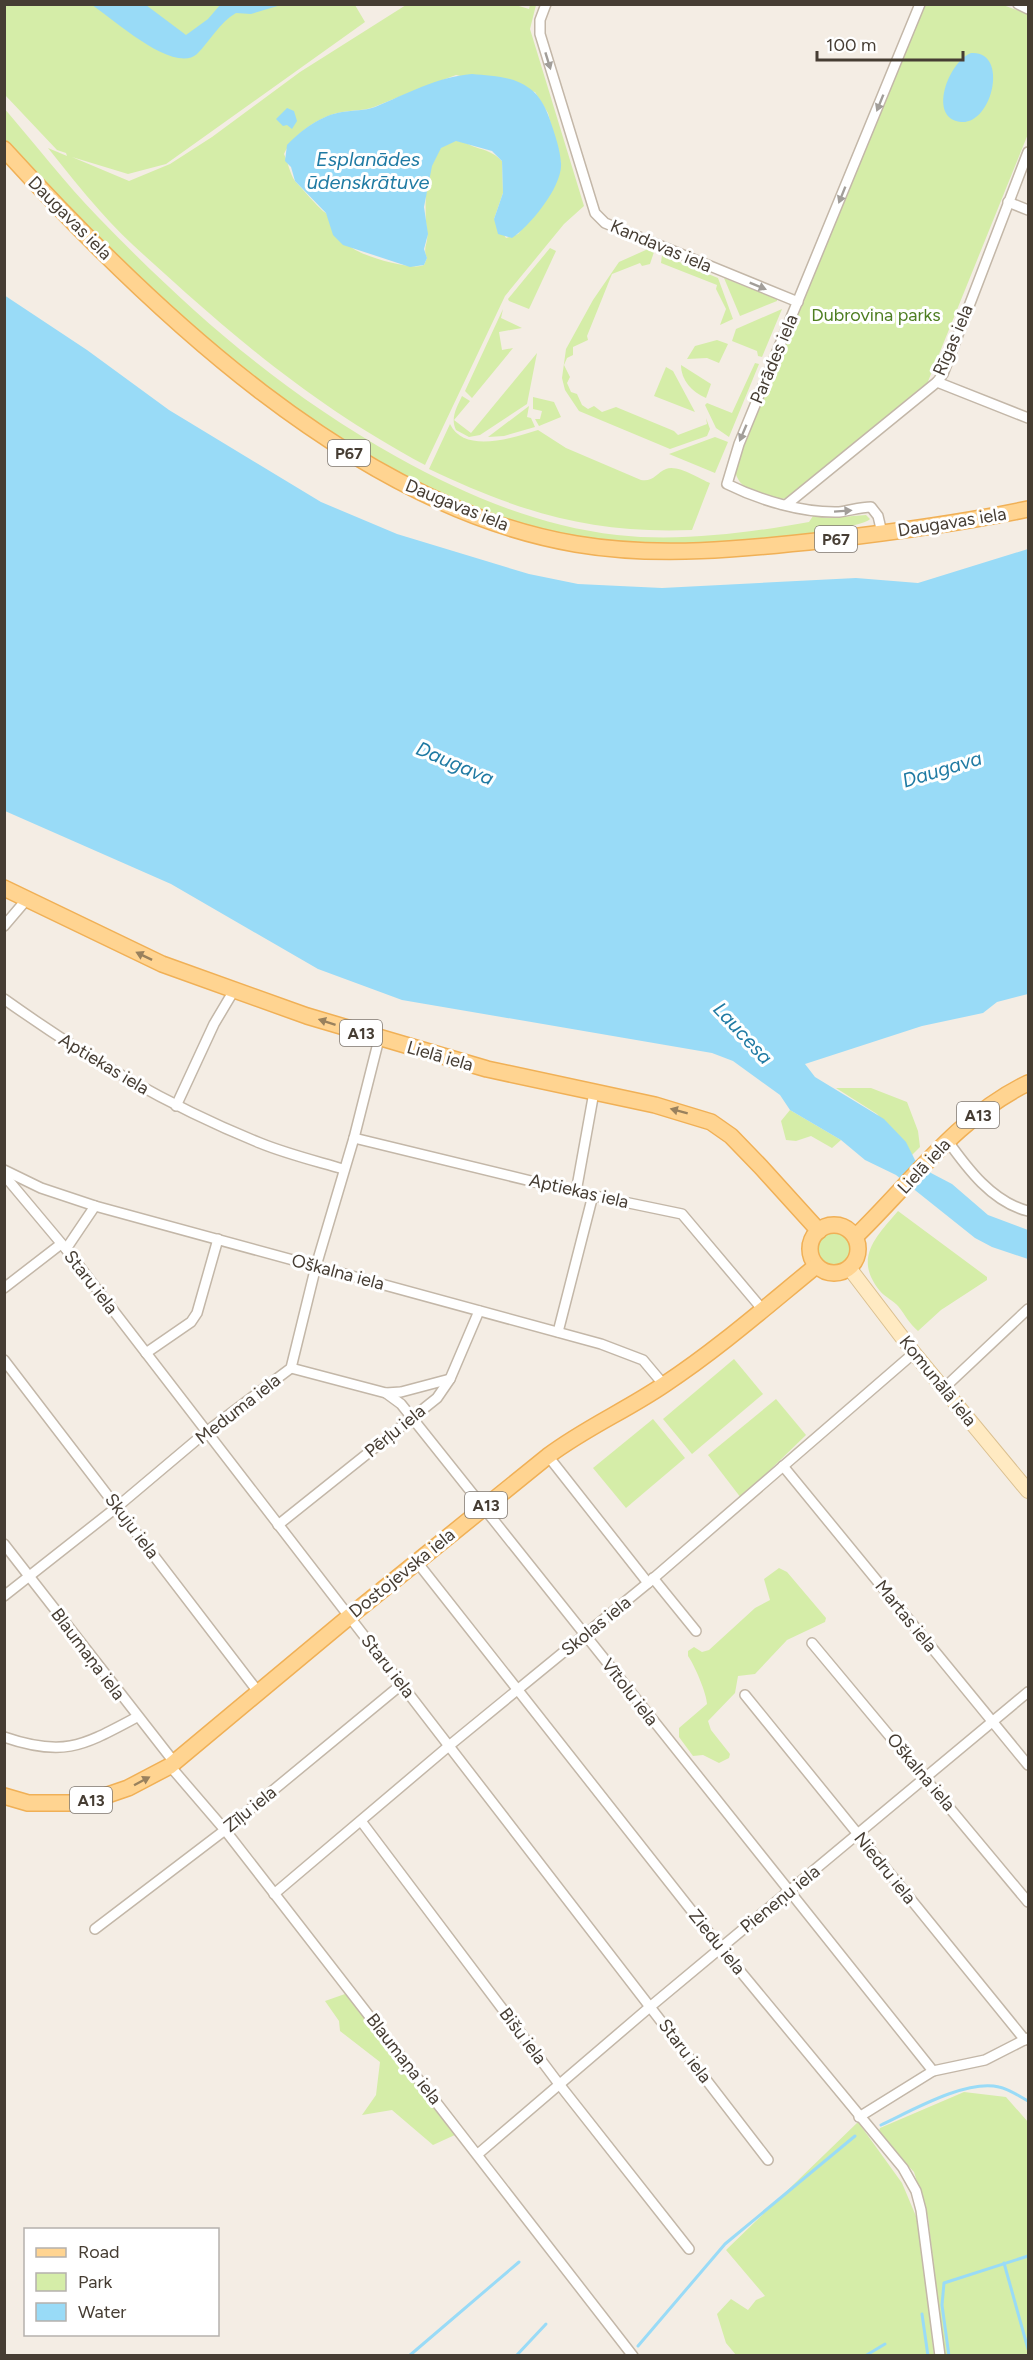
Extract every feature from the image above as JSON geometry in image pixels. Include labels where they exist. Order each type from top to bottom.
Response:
[{"type":"main road","name":"Daugavas iela","points":[[4,149],[74,223],[136,283],[277,403],[354,457],[445,503],[536,536],[577,544],[630,550],[726,549],[882,533],[1029,509]]},
{"type":"main road","name":"Lielā iela","points":[[5,889],[162,964],[233,992],[379,1039],[487,1069],[682,1111],[711,1122],[731,1137],[819,1230]]},
{"type":"main road","name":"Lielā iela","points":[[855,1237],[947,1140],[1004,1096],[1029,1083]]},
{"type":"main road","points":[[834,1225],[843,1226],[855,1237],[859,1250],[850,1269],[836,1274],[816,1266],[810,1252],[813,1236],[819,1230],[834,1225]]},
{"type":"main road","name":"Dostojevska iela","points":[[172,1764],[548,1456],[578,1433],[663,1385],[763,1310],[816,1266]]},
{"type":"main road","name":"A13","points":[[4,1796],[28,1803],[72,1803],[96,1799],[128,1788],[172,1764]]},
{"type":"street","name":"Kandavas iela","points":[[546,4],[540,20],[540,34],[595,213],[605,223],[798,302]]},
{"type":"street","name":"Parādes iela","points":[[882,533],[878,516],[871,507],[822,512],[786,505],[727,484],[739,444],[920,4]]},
{"type":"street","points":[[1018,4],[1029,9]]},
{"type":"street","name":"Rīgas iela","points":[[786,505],[937,382],[943,374],[1029,152]]},
{"type":"street","points":[[1008,202],[1029,210]]},
{"type":"street","points":[[937,382],[1029,418]]},
{"type":"street","points":[[4,927],[27,899]]},
{"type":"street","points":[[176,1106],[214,1024],[233,992]]},
{"type":"street","name":"Aptiekas iela","points":[[4,999],[77,1051],[176,1106],[262,1144],[344,1169]]},
{"type":"street","name":"Meduma iela","points":[[4,1596],[117,1507],[206,1432],[291,1368],[316,1266],[354,1138],[379,1039]]},
{"type":"street","points":[[576,1192],[594,1092]]},
{"type":"street","name":"Aptiekas iela","points":[[354,1138],[576,1192],[682,1214],[763,1310]]},
{"type":"street","points":[[947,1140],[966,1167],[980,1181],[1014,1205],[1029,1211]]},
{"type":"street","name":"Oškalna iela","points":[[4,1170],[41,1188],[95,1206],[601,1344],[643,1360],[663,1385]]},
{"type":"street","name":"Staru iela","points":[[4,1175],[64,1247],[768,2160]]},
{"type":"street","points":[[558,1332],[593,1195]]},
{"type":"street","points":[[4,1288],[64,1247],[95,1206]]},
{"type":"street","points":[[146,1353],[191,1322],[202,1302],[218,1239]]},
{"type":"street","name":"Komunālā iela","points":[[850,1269],[943,1389],[1029,1491]]},
{"type":"street","points":[[943,1389],[1029,1309]]},
{"type":"street","name":"Pērļu iela","points":[[278,1525],[437,1398],[450,1379],[479,1311]]},
{"type":"street","name":"Skolas iela","points":[[274,1894],[450,1745],[651,1581],[914,1353]]},
{"type":"street","name":"Skuju iela","points":[[4,1360],[259,1693]]},
{"type":"street","name":"Vītolu iela","points":[[291,1368],[386,1393],[401,1404],[933,2071]]},
{"type":"street","points":[[386,1393],[401,1392],[450,1379]]},
{"type":"street","points":[[548,1456],[651,1581],[696,1631]]},
{"type":"street","name":"Martas iela","points":[[783,1466],[1029,1765]]},
{"type":"street","name":"Blaumaņa iela","points":[[4,1544],[172,1764],[633,2355]]},
{"type":"street","name":"Ziedu iela","points":[[417,1562],[721,1948],[903,2168],[915,2191],[921,2210],[940,2355]]},
{"type":"street","name":"Oškalna iela","points":[[812,1643],[1029,1902]]},
{"type":"street","name":"Zīļu iela","points":[[95,1929],[225,1830],[402,1684]]},
{"type":"street","name":"Pieneņu iela","points":[[478,2154],[651,2006],[859,1836],[925,1777],[1029,1692]]},
{"type":"street","name":"Niedru iela","points":[[746,1695],[1027,2039]]},
{"type":"street","points":[[4,1737],[45,1746],[72,1748],[136,1717]]},
{"type":"street","name":"Bišu iela","points":[[361,1821],[559,2084],[689,2249]]},
{"type":"street","points":[[860,2117],[933,2071],[985,2060],[1027,2039]]},
{"type":"green space","points":[[512,4],[529,9],[530,5],[536,5],[530,29],[584,206],[564,224],[505,296],[425,465],[329,407],[271,365],[186,293],[110,222],[48,148],[67,156],[66,153],[57,150],[5,95],[4,5],[355,5],[365,22],[166,164],[128,174],[72,157],[129,181],[170,164],[212,137],[300,72],[406,5]],"holes":[[[456,75],[535,92],[548,113],[561,164],[549,196],[518,234],[506,238],[494,219],[503,193],[502,161],[490,152],[462,142],[446,144],[438,152],[428,178],[425,251],[427,258],[424,265],[409,266],[387,262],[351,247],[343,240],[326,213],[295,181],[284,154],[294,139],[325,117],[374,107]]]},
{"type":"green space","name":"Dubrovina parks","points":[[925,5],[1003,5],[1028,14],[1028,134],[927,384],[787,498],[781,499],[750,490],[739,480],[735,465]]},
{"type":"green space","points":[[4,108],[98,217],[202,318],[276,378],[314,405],[397,457],[449,484],[503,507],[559,524],[588,531],[641,537],[689,537],[762,530],[809,522],[813,516],[828,518],[866,515],[870,519],[832,530],[747,542],[689,546],[609,544],[503,519],[420,485],[341,441],[267,389],[197,331],[130,269],[5,140]]},
{"type":"green space","points":[[550,248],[556,251],[529,309],[509,301],[508,299]]},
{"type":"green space","points":[[648,249],[654,252],[650,264],[642,266],[640,263],[612,274],[587,336],[588,340],[573,347],[573,355],[567,358],[564,365],[570,377],[567,383],[571,392],[577,394],[582,405],[588,409],[594,406],[602,412],[616,407],[674,431],[678,435],[707,424],[706,418],[710,429],[707,436],[670,449],[579,411],[565,390],[562,378],[566,349],[593,300],[619,262]]},
{"type":"green space","points":[[662,255],[718,278],[733,319],[720,325],[726,309],[716,289],[717,285],[661,263]]},
{"type":"green space","points":[[724,278],[777,299],[777,301],[740,316]]},
{"type":"green space","points":[[503,309],[501,318],[522,328],[499,332],[502,350],[513,348],[472,398],[465,391]]},
{"type":"green space","points":[[782,309],[762,357],[758,356],[757,351],[732,341],[736,329]]},
{"type":"green space","points":[[717,340],[728,344],[719,363],[707,358],[687,359],[695,346]]},
{"type":"green space","points":[[537,353],[527,404],[480,435],[469,437],[456,430],[454,420],[471,433]]},
{"type":"green space","points":[[755,363],[759,364],[729,437],[716,428],[705,405],[707,403],[732,413]]},
{"type":"green space","points":[[681,365],[711,384],[706,398],[688,385]]},
{"type":"green space","points":[[666,367],[673,371],[695,412],[654,396]]},
{"type":"green space","points":[[462,396],[470,401],[454,420],[456,408]]},
{"type":"green space","points":[[533,397],[554,402],[561,417],[539,426],[535,419],[540,419],[542,411],[533,409]]},
{"type":"green space","points":[[529,406],[527,417],[531,418],[535,427],[504,436],[488,437]]},
{"type":"green space","points":[[450,424],[466,439],[477,441],[503,440],[538,430],[566,448],[641,480],[649,480],[671,468],[682,470],[710,483],[692,530],[621,528],[556,517],[494,497],[429,469]]},
{"type":"green space","points":[[715,437],[728,442],[715,473],[669,454]]},
{"type":"green space","points":[[836,1088],[871,1088],[907,1102],[918,1131],[920,1147],[912,1155],[877,1114]]},
{"type":"green space","points":[[790,1110],[841,1140],[832,1148],[811,1136],[796,1141],[786,1140],[781,1121]]},
{"type":"green space","points":[[898,1211],[987,1277],[987,1280],[941,1310],[918,1331],[896,1304],[880,1291],[868,1268],[871,1248]]},
{"type":"green space","points":[[835,1232],[847,1237],[852,1249],[847,1261],[835,1266],[823,1261],[818,1249],[823,1237]]},
{"type":"green space","points":[[734,1359],[763,1394],[692,1454],[663,1419]]},
{"type":"green space","points":[[776,1399],[806,1435],[741,1498],[708,1455]]},
{"type":"green space","points":[[653,1419],[685,1458],[626,1508],[593,1468]]},
{"type":"green space","points":[[779,1568],[787,1572],[826,1618],[825,1622],[787,1640],[755,1674],[738,1676],[735,1693],[708,1721],[711,1730],[730,1754],[729,1758],[719,1763],[703,1755],[693,1756],[679,1737],[679,1728],[707,1704],[703,1687],[688,1656],[688,1651],[694,1647],[702,1652],[709,1650],[755,1608],[770,1600],[764,1579]]},
{"type":"green space","points":[[345,1994],[457,2134],[433,2145],[392,2110],[362,2115],[376,2095],[380,2062],[340,2031],[339,2021],[325,2001]]},
{"type":"green space","points":[[964,2092],[1006,2097],[1028,2122],[1028,2355],[944,2355],[928,2217],[914,2172],[878,2134],[880,2128]]},
{"type":"green space","points":[[858,2122],[902,2183],[918,2221],[934,2355],[736,2355],[726,2343],[717,2314],[731,2299],[748,2310],[756,2300],[765,2296],[726,2250]]},
{"type":"water","points":[[92,5],[146,5],[186,35],[208,19],[220,5],[281,5],[251,14],[236,13],[220,27],[197,54],[187,58],[174,57],[159,51],[128,32]]},
{"type":"water","points":[[971,53],[983,55],[990,63],[993,74],[992,87],[981,112],[972,119],[961,122],[951,119],[945,111],[943,101],[949,78],[955,67]]},
{"type":"water","name":"Esplanādes ūdenskrātuve","points":[[472,74],[516,81],[533,91],[543,103],[556,137],[561,163],[557,183],[544,205],[512,238],[498,234],[494,219],[503,193],[502,161],[492,151],[456,141],[441,148],[432,166],[424,207],[428,234],[424,249],[427,258],[424,265],[410,267],[343,245],[333,235],[326,213],[295,181],[291,167],[285,161],[287,145],[305,129],[327,116],[371,108],[434,82]]},
{"type":"water","points":[[287,108],[294,111],[297,121],[292,129],[287,125],[283,126],[276,119]]},
{"type":"water","points":[[4,295],[87,350],[169,410],[321,502],[397,534],[529,574],[578,584],[662,588],[856,578],[918,583],[1028,549],[1028,994],[997,1002],[983,1013],[922,1026],[805,1064],[815,1077],[884,1119],[906,1142],[915,1160],[931,1173],[952,1184],[988,1215],[1028,1230],[1028,1259],[992,1247],[975,1238],[896,1175],[865,1160],[841,1140],[790,1110],[780,1095],[733,1061],[712,1053],[402,1000],[318,969],[171,884],[5,811]]},
{"type":"waterway","points":[[881,2125],[939,2098],[971,2088],[999,2087],[1028,2101]]},
{"type":"waterway","points":[[638,2346],[725,2244],[855,2136]]},
{"type":"waterway","points":[[949,2356],[942,2305],[944,2283],[1028,2256]]},
{"type":"waterway","points":[[409,2356],[519,2262]]},
{"type":"waterway","points":[[1004,2263],[1028,2349]]},
{"type":"waterway","points":[[922,2314],[928,2356]]},
{"type":"waterway","points":[[516,2356],[546,2324]]},
{"type":"waterway","points":[[865,2356],[885,2344]]},
{"type":"water label","name":"Daugava","points":[[455,763]]},
{"type":"water label","name":"Daugava","points":[[942,769]]},
{"type":"water label","name":"Laucesa","points":[[743,1033]]}]
